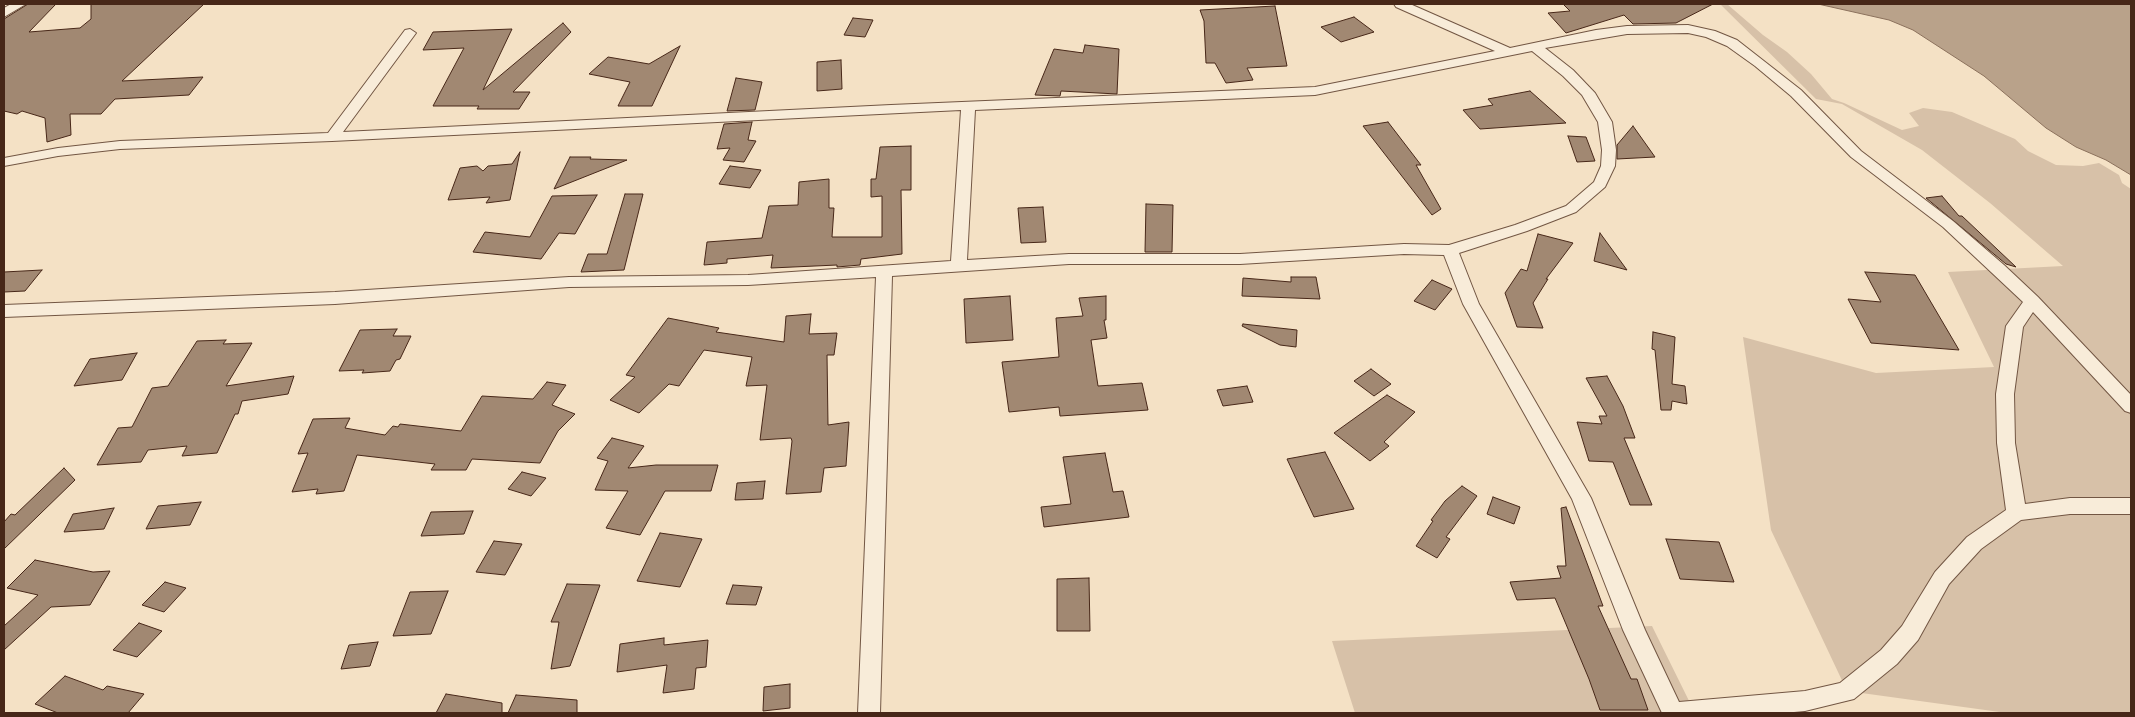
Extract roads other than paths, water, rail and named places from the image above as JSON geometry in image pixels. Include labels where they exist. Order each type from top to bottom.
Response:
[{"type":"street","points":[[4,13],[20,4]]},
{"type":"street","points":[[1400,4],[1509,52]]},
{"type":"street","points":[[4,162],[58,152],[120,145],[332,138],[772,114],[1315,92],[1596,34],[1662,28],[1688,29],[1710,34],[1732,43],[1796,93],[1856,154],[1948,224],[2032,301],[2131,406]]},
{"type":"street","points":[[332,138],[410,34]]},
{"type":"street","points":[[4,311],[335,298],[569,282],[748,280],[1070,259],[1240,259],[1404,249],[1450,250],[1521,228],[1571,209],[1600,184],[1608,166],[1609,150],[1604,122],[1588,93],[1568,73],[1535,47]]},
{"type":"street","points":[[959,265],[968,106]]},
{"type":"street","points":[[1450,250],[1471,304],[1580,498],[1634,630],[1673,713],[1805,701],[1846,692],[1888,657],[1910,633],[1942,578],[1974,544],[2016,513],[2070,506],[2131,506]]},
{"type":"street","points":[[869,713],[884,270]]},
{"type":"street","points":[[2016,513],[2006,443],[2008,362],[2015,326],[2032,301]]}]
